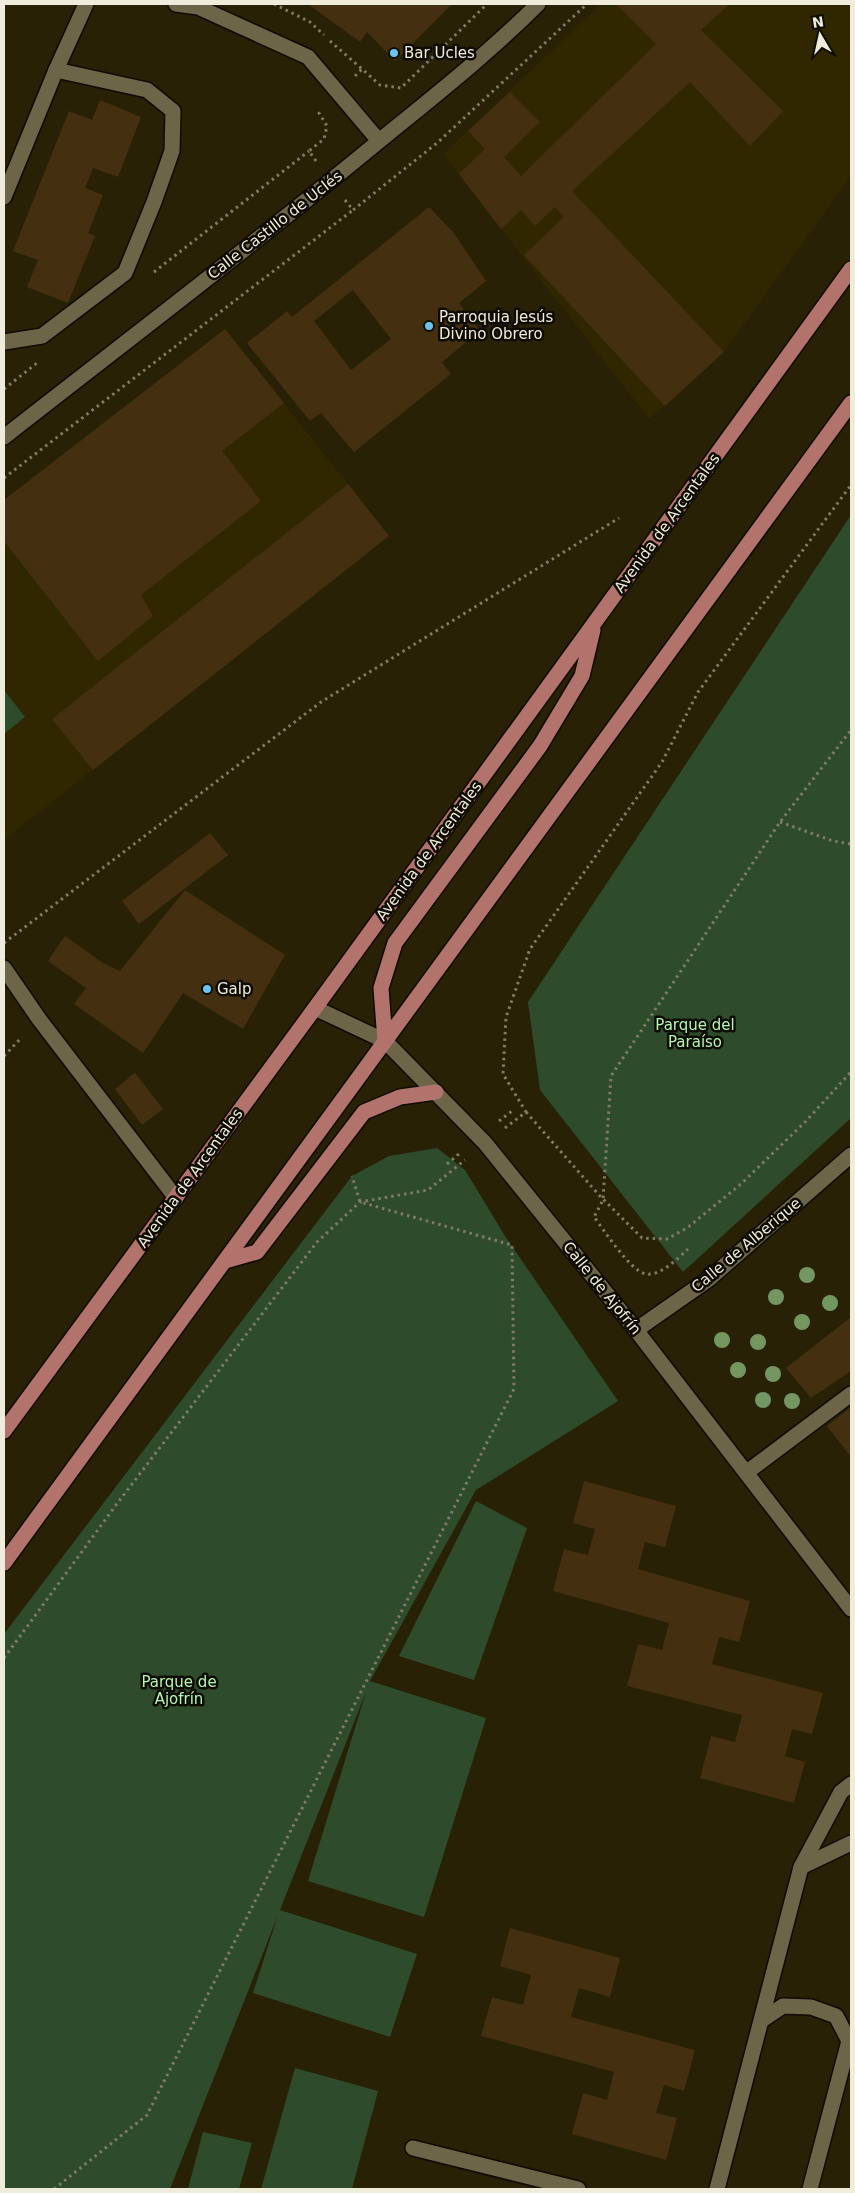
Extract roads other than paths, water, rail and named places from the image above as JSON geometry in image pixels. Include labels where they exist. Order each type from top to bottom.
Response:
[{"type":"main road","name":"Avenida de Arcentales","points":[[4,1431],[316,1008],[851,269]]},
{"type":"main road","points":[[4,1563],[851,403]]},
{"type":"main road","points":[[385,1041],[381,988],[395,943],[540,746],[582,676],[595,623]]},
{"type":"main road","points":[[224,1261],[257,1252],[364,1112],[400,1097],[436,1092]]},
{"type":"street","points":[[4,198],[56,70],[86,4]]},
{"type":"street","points":[[176,4],[198,5],[308,57],[379,141]]},
{"type":"street","name":"Calle Castillo de Uclés","points":[[4,437],[331,182],[445,89],[514,29],[538,4]]},
{"type":"street","points":[[4,342],[42,336],[125,273],[172,151],[173,111],[147,90],[56,70]]},
{"type":"street","points":[[4,968],[39,1019],[176,1198]]},
{"type":"street","name":"Calle de Ajofrín","points":[[316,1008],[385,1041],[485,1143],[636,1330],[851,1609]]},
{"type":"street","name":"Calle de Alberique","points":[[636,1330],[709,1279],[851,1155]]},
{"type":"street","points":[[747,1472],[851,1394]]},
{"type":"street","points":[[717,2189],[801,1867],[841,1792],[851,1784]]},
{"type":"street","points":[[801,1867],[851,1843]]},
{"type":"street","points":[[762,2020],[783,2006],[811,2006],[836,2016],[849,2041],[810,2189]]},
{"type":"street","points":[[413,2148],[557,2187],[578,2189]]},
{"type":"place","name":"Bar Ucles","points":[[394,53]]},
{"type":"place","name":"Parroquia Jesús Divino Obrero","points":[[429,326]]},
{"type":"place","name":"Galp","points":[[207,989]]},
{"type":"park label","name":"Parque del Paraíso","points":[[695,1034]]},
{"type":"park label","name":"Parque de Ajofrín","points":[[179,1690]]}]
